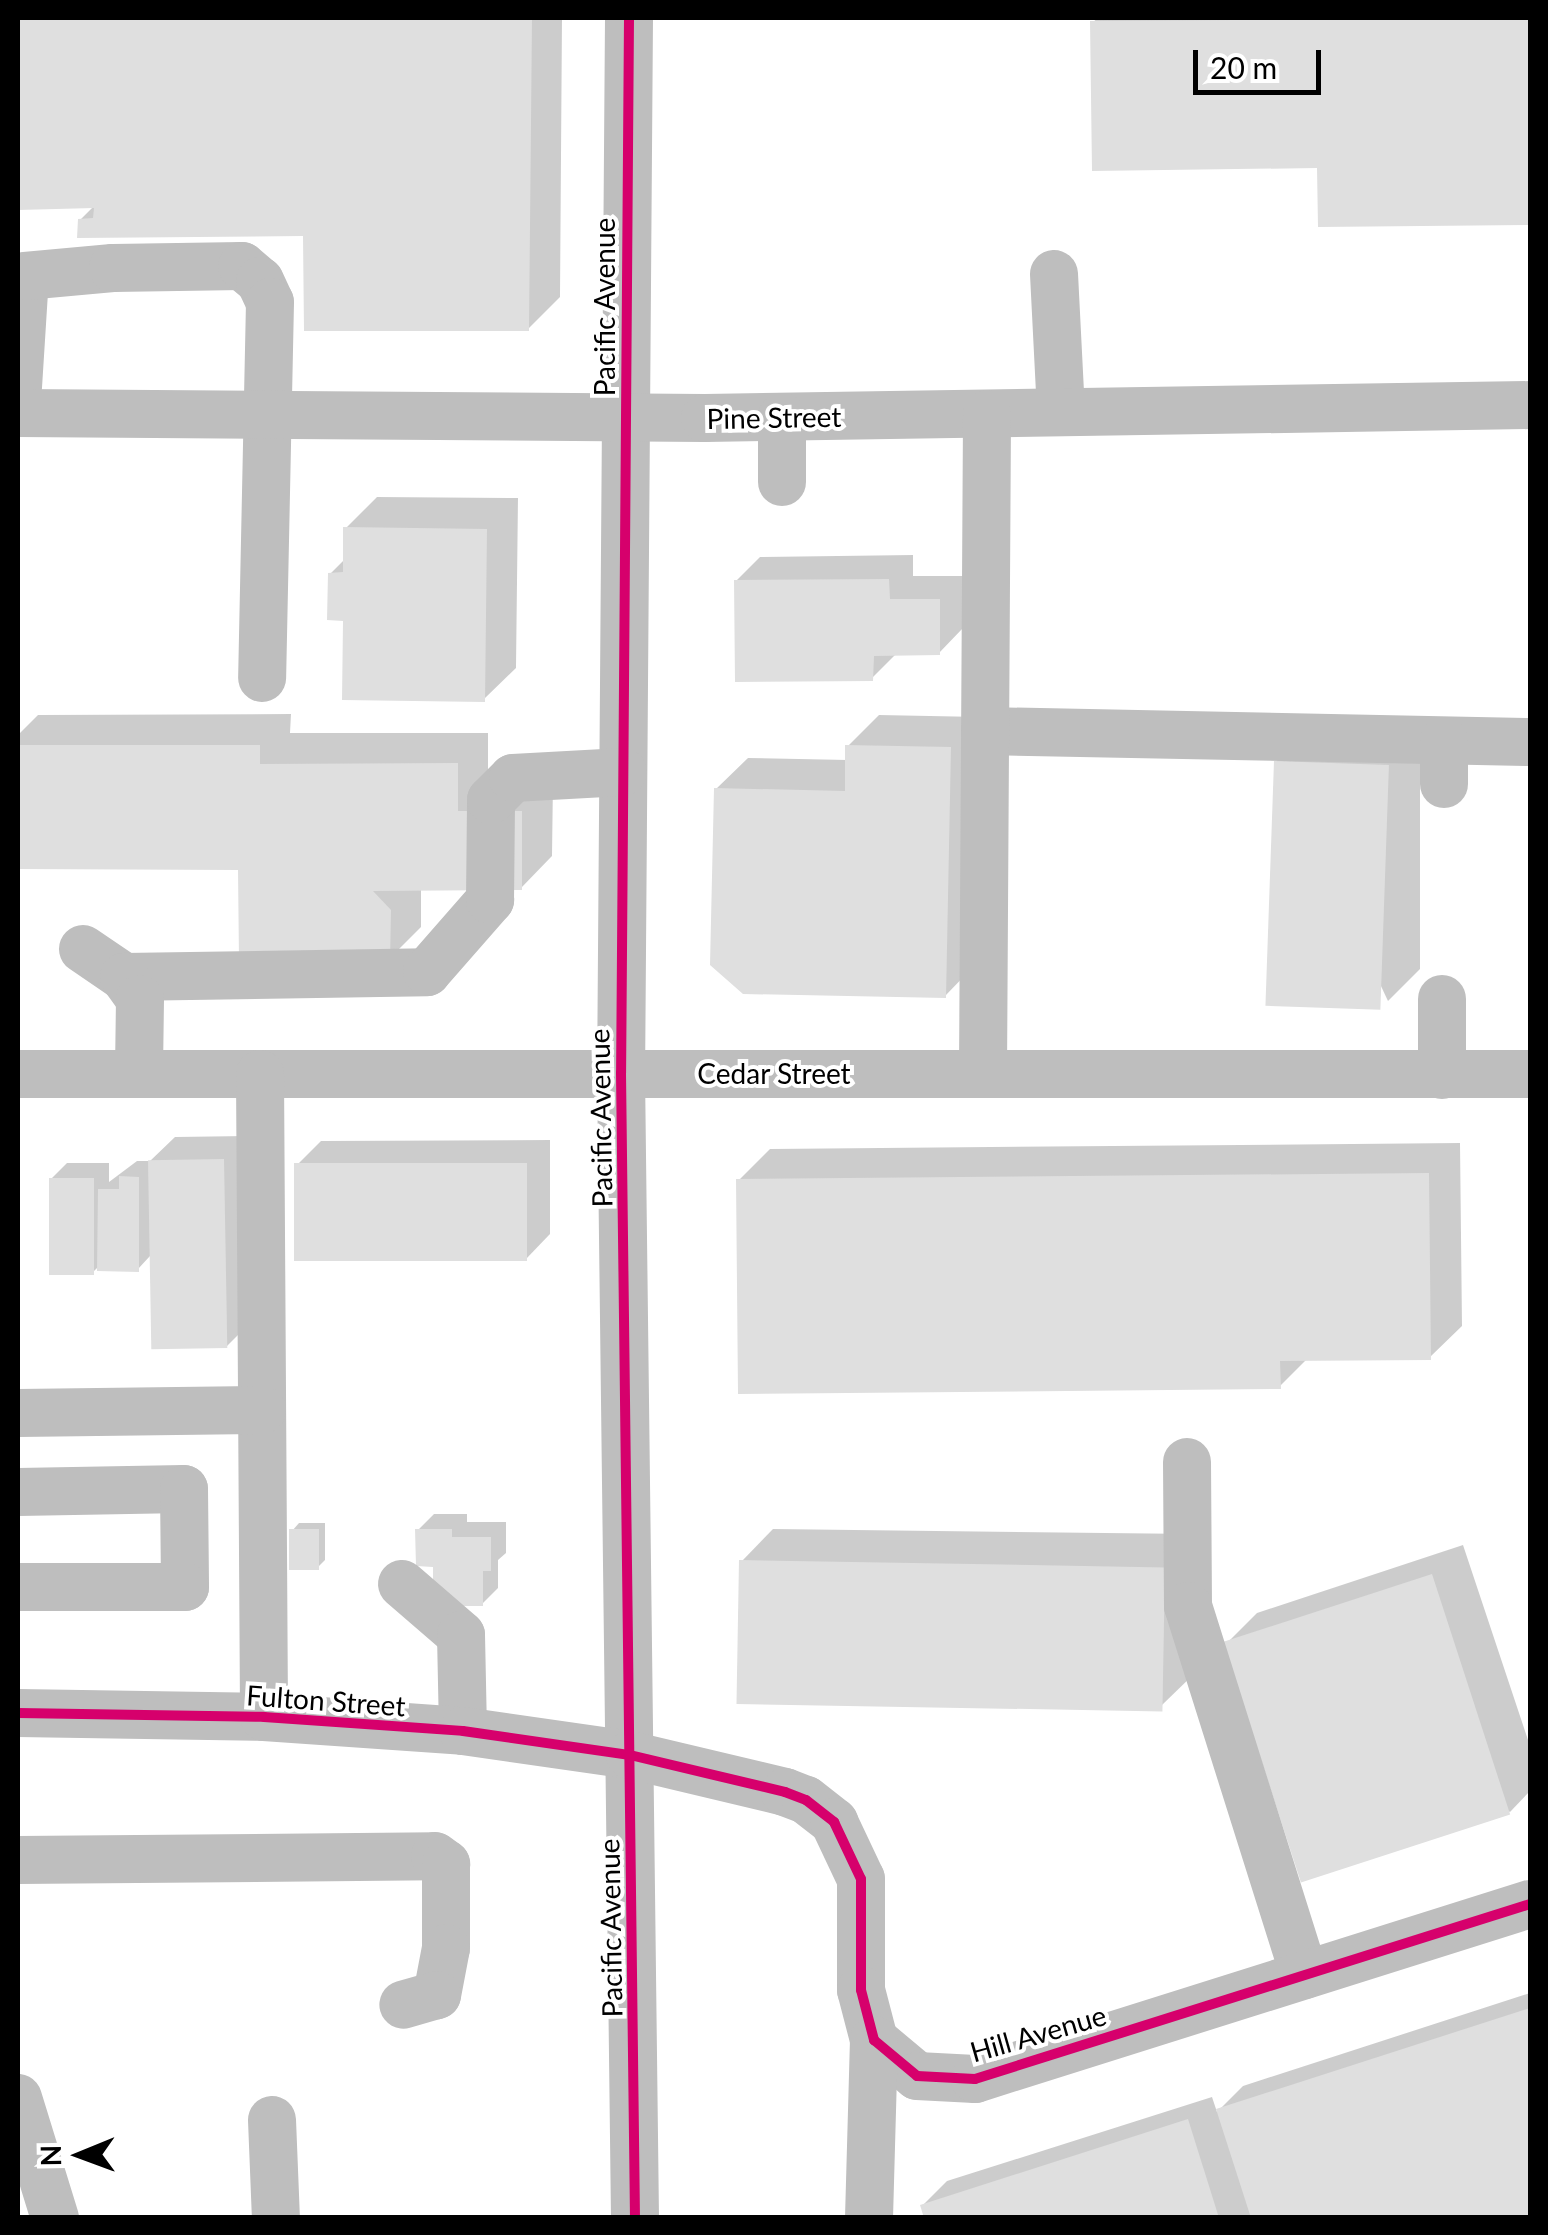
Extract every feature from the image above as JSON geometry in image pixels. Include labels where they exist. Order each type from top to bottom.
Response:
[{"type":"street","name":"Pacific Avenue","points":[[629,18],[621,1073],[635,2218]]},
{"type":"street","points":[[18,387],[21,276],[113,268],[242,266],[260,282],[270,302],[264,414],[262,678]]},
{"type":"street","points":[[1054,274],[1061,412]]},
{"type":"street","name":"Pine Street","points":[[18,413],[626,418],[1530,405]]},
{"type":"street","points":[[984,1074],[987,414]]},
{"type":"street","points":[[782,417],[782,482]]},
{"type":"street","points":[[985,731],[1444,762],[1530,742]]},
{"type":"street","points":[[124,977],[427,972],[490,900],[490,800],[513,778],[623,772]]},
{"type":"street","points":[[82,949],[124,977],[140,999],[140,1074]]},
{"type":"street","points":[[1442,998],[1442,1074]]},
{"type":"street","name":"Cedar Street","points":[[18,1074],[1530,1074]]},
{"type":"street","points":[[260,1074],[262,1410],[275,1482],[264,1717]]},
{"type":"street","points":[[18,1413],[262,1410]]},
{"type":"street","points":[[1187,1462],[1188,1606],[1304,1975]]},
{"type":"street","points":[[18,1492],[184,1489],[186,1587],[18,1587]]},
{"type":"street","points":[[402,1584],[461,1636],[463,1732]]},
{"type":"street","name":"Fulton Street","points":[[18,1713],[264,1717],[463,1732],[630,1755]]},
{"type":"street","points":[[630,1755],[785,1792],[806,1800],[834,1822],[861,1879],[861,1990],[874,2040],[868,2140],[869,2218]]},
{"type":"street","points":[[18,1860],[435,1856],[446,1864],[446,1948],[437,1995],[403,2005]]},
{"type":"street","name":"Hill Avenue","points":[[874,2040],[917,2076],[975,2079],[1530,1904]]},
{"type":"street","points":[[18,2098],[56,2218]]},
{"type":"street","points":[[272,2120],[276,2218]]},
{"type":"building","points":[[18,18],[532,18],[529,331],[304,331],[303,236],[77,238],[78,219],[93,218],[94,208],[18,210]]},
{"type":"building","points":[[1530,18],[1530,225],[1318,227],[1317,168],[1092,171],[1090,21]]},
{"type":"building","points":[[343,527],[487,529],[485,702],[342,700],[343,621],[327,620],[328,573],[343,572]]},
{"type":"building","points":[[889,579],[890,599],[940,599],[940,655],[874,656],[873,681],[735,682],[734,580]]},
{"type":"building","points":[[18,745],[260,745],[260,764],[458,763],[458,811],[522,811],[522,890],[373,891],[391,910],[390,962],[239,961],[238,870],[18,869]]},
{"type":"building","points":[[845,745],[951,747],[946,998],[743,994],[710,965],[714,788],[845,791]]},
{"type":"building","points":[[1274,761],[1389,765],[1380,1010],[1265,1006]]},
{"type":"building","points":[[224,1159],[227,1348],[151,1349],[148,1160]]},
{"type":"building","points":[[294,1163],[527,1163],[527,1261],[294,1261]]},
{"type":"building","points":[[1429,1173],[1431,1360],[1280,1361],[1281,1389],[738,1394],[736,1179]]},
{"type":"building","points":[[119,1176],[139,1177],[139,1272],[97,1271],[98,1189],[119,1189]]},
{"type":"building","points":[[49,1178],[94,1178],[94,1275],[49,1275]]},
{"type":"building","points":[[289,1529],[319,1529],[319,1570],[289,1570]]},
{"type":"building","points":[[415,1529],[452,1529],[452,1537],[491,1537],[491,1571],[483,1571],[483,1606],[433,1606],[433,1567],[416,1566]]},
{"type":"building","points":[[739,1560],[1165,1567],[1162,1711],[736,1704]]},
{"type":"building","points":[[1432,1574],[1510,1815],[1301,1883],[1223,1642]]},
{"type":"building","points":[[1530,2008],[1530,2218],[1251,2218],[1216,2109]]},
{"type":"building","points":[[1188,2119],[1219,2218],[924,2218],[920,2205]]},
{"type":"cycle path","points":[[629,18],[621,1073],[635,2218]]},
{"type":"cycle path","points":[[18,1713],[264,1717],[463,1731],[630,1755],[806,1800],[834,1822],[861,1879],[861,1990],[874,2040],[917,2076],[975,2079],[1530,1904]]}]
